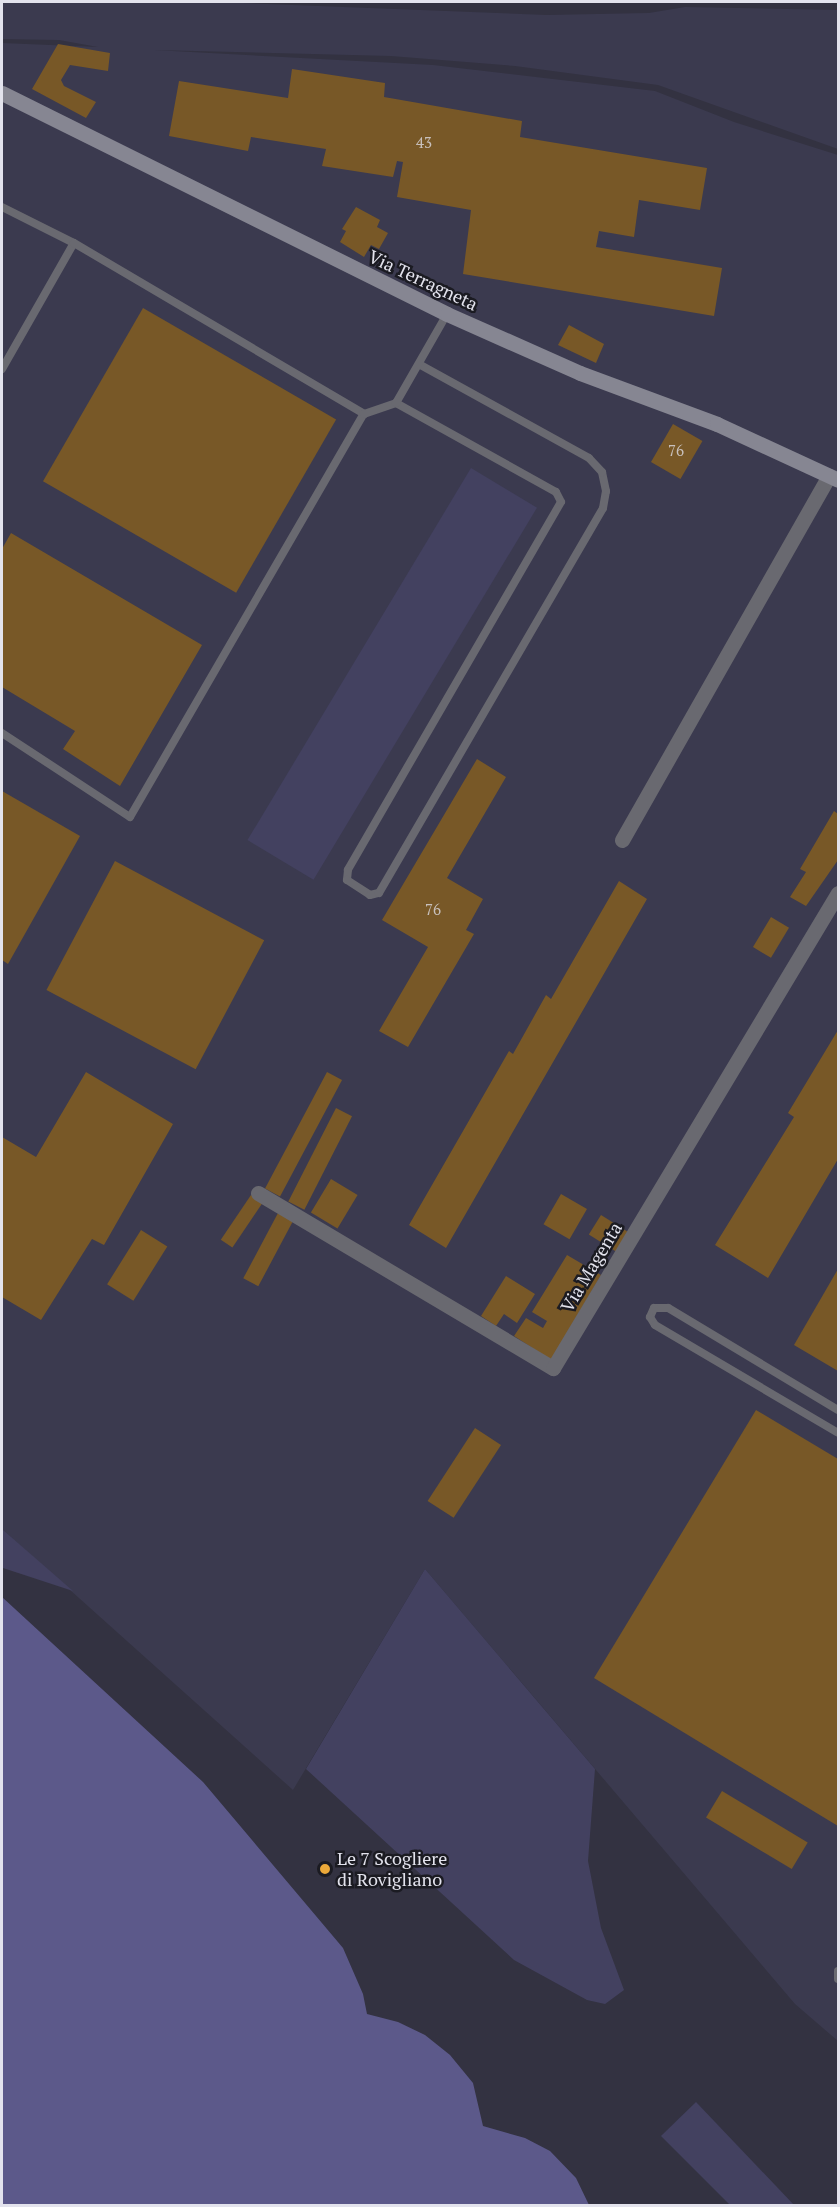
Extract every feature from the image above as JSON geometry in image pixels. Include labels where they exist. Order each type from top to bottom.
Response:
[{"type":"street","name":"Via Terragneta","points":[[2,93],[447,314],[580,373],[717,424],[834,478]]},
{"type":"street","points":[[622,840],[834,478]]},
{"type":"street","name":"Via Magenta","points":[[258,1193],[553,1368],[838,893]]},
{"type":"lane","points":[[2,207],[74,243],[364,414]]},
{"type":"lane","points":[[2,369],[74,243]]},
{"type":"lane","points":[[2,733],[130,817],[364,414],[396,403],[447,314]]},
{"type":"lane","points":[[396,403],[556,492],[561,502],[348,870],[347,880],[370,895],[379,893],[391,873],[603,508],[606,491],[602,472],[589,458],[419,364]]},
{"type":"lane","points":[[838,1410],[668,1308],[654,1308],[650,1317],[655,1325],[838,1433]]},
{"type":"lane","points":[[838,1971],[838,1979]]},
{"type":"shaded area","points":[[2,2],[218,2],[547,15],[649,13],[685,7],[838,10],[838,149],[658,85],[515,66],[391,56],[154,50],[433,65],[655,91],[734,122],[838,155],[838,2041],[795,2004],[425,1569],[293,1790],[2,1529],[2,43],[98,47],[59,40],[2,39]]},
{"type":"shaded area","points":[[471,468],[537,508],[313,880],[247,840]]},
{"type":"shaded area","points":[[2,1529],[73,1591],[3,1568]]},
{"type":"shaded area","points":[[425,1569],[595,1769],[588,1861],[601,1928],[624,1990],[605,2004],[587,2000],[514,1960],[306,1769]]},
{"type":"shaded area","points":[[2,1597],[203,1782],[343,1948],[363,1994],[367,2014],[398,2022],[425,2035],[450,2055],[473,2083],[483,2126],[525,2138],[550,2151],[576,2178],[589,2205],[2,2205]]},
{"type":"shaded area","points":[[696,2102],[794,2205],[730,2205],[661,2136]]},
{"type":"building","points":[[58,44],[110,53],[108,71],[70,65],[61,80],[64,86],[96,102],[86,118],[32,89]]},
{"type":"building","points":[[292,69],[385,83],[384,97],[522,121],[520,137],[707,168],[700,210],[639,200],[634,237],[599,231],[596,247],[722,268],[714,316],[463,274],[471,210],[397,197],[403,162],[397,161],[393,177],[322,166],[326,149],[251,137],[248,151],[169,136],[179,81],[288,98]]},
{"type":"building","points":[[356,207],[380,220],[377,227],[388,233],[379,249],[371,245],[364,257],[340,242],[346,231],[342,229]]},
{"type":"building","points":[[143,308],[336,419],[236,593],[43,481]]},
{"type":"building","points":[[569,325],[604,344],[596,363],[558,345]]},
{"type":"building","points":[[673,424],[702,441],[680,479],[651,462]]},
{"type":"building","points":[[11,533],[202,645],[120,786],[63,749],[75,731],[2,687],[2,549]]},
{"type":"building","points":[[477,759],[506,777],[447,878],[483,899],[466,930],[474,934],[408,1047],[379,1031],[428,947],[382,920]]},
{"type":"building","points":[[2,791],[80,836],[8,964],[2,960]]},
{"type":"building","points":[[834,811],[838,814],[838,860],[806,906],[790,897],[806,872],[800,869]]},
{"type":"building","points":[[115,861],[264,940],[196,1069],[46,990]]},
{"type":"building","points":[[619,881],[647,899],[446,1248],[409,1225],[509,1051],[513,1054],[546,995],[551,999]]},
{"type":"building","points":[[771,917],[789,928],[771,958],[753,947]]},
{"type":"building","points":[[838,1030],[838,1159],[768,1278],[715,1245],[794,1117],[788,1113]]},
{"type":"building","points":[[86,1072],[173,1124],[104,1245],[92,1239],[41,1320],[2,1297],[2,1137],[36,1157]]},
{"type":"building","points":[[327,1072],[342,1080],[280,1197],[265,1189]]},
{"type":"building","points":[[336,1108],[352,1116],[304,1210],[288,1202]]},
{"type":"building","points":[[331,1179],[358,1195],[337,1228],[311,1212]]},
{"type":"building","points":[[561,1194],[587,1209],[569,1239],[544,1224]]},
{"type":"building","points":[[251,1195],[263,1203],[232,1248],[221,1240]]},
{"type":"building","points":[[278,1213],[293,1221],[258,1286],[243,1278]]},
{"type":"building","points":[[601,1215],[628,1232],[616,1251],[589,1235]]},
{"type":"building","points":[[141,1230],[167,1246],[133,1301],[107,1284]]},
{"type":"building","points":[[567,1255],[601,1275],[551,1360],[514,1336],[526,1318],[543,1328],[547,1321],[532,1312]]},
{"type":"building","points":[[838,1269],[838,1371],[794,1345]]},
{"type":"building","points":[[506,1276],[535,1294],[517,1323],[504,1314],[496,1326],[481,1316]]},
{"type":"building","points":[[756,1410],[838,1459],[838,1826],[594,1678]]},
{"type":"building","points":[[475,1428],[501,1445],[454,1518],[428,1501]]},
{"type":"building","points":[[722,1791],[808,1843],[792,1869],[706,1818]]},
{"type":"place","name":"Le 7 Scogliere di Rovigliano","points":[[325,1869]]}]
